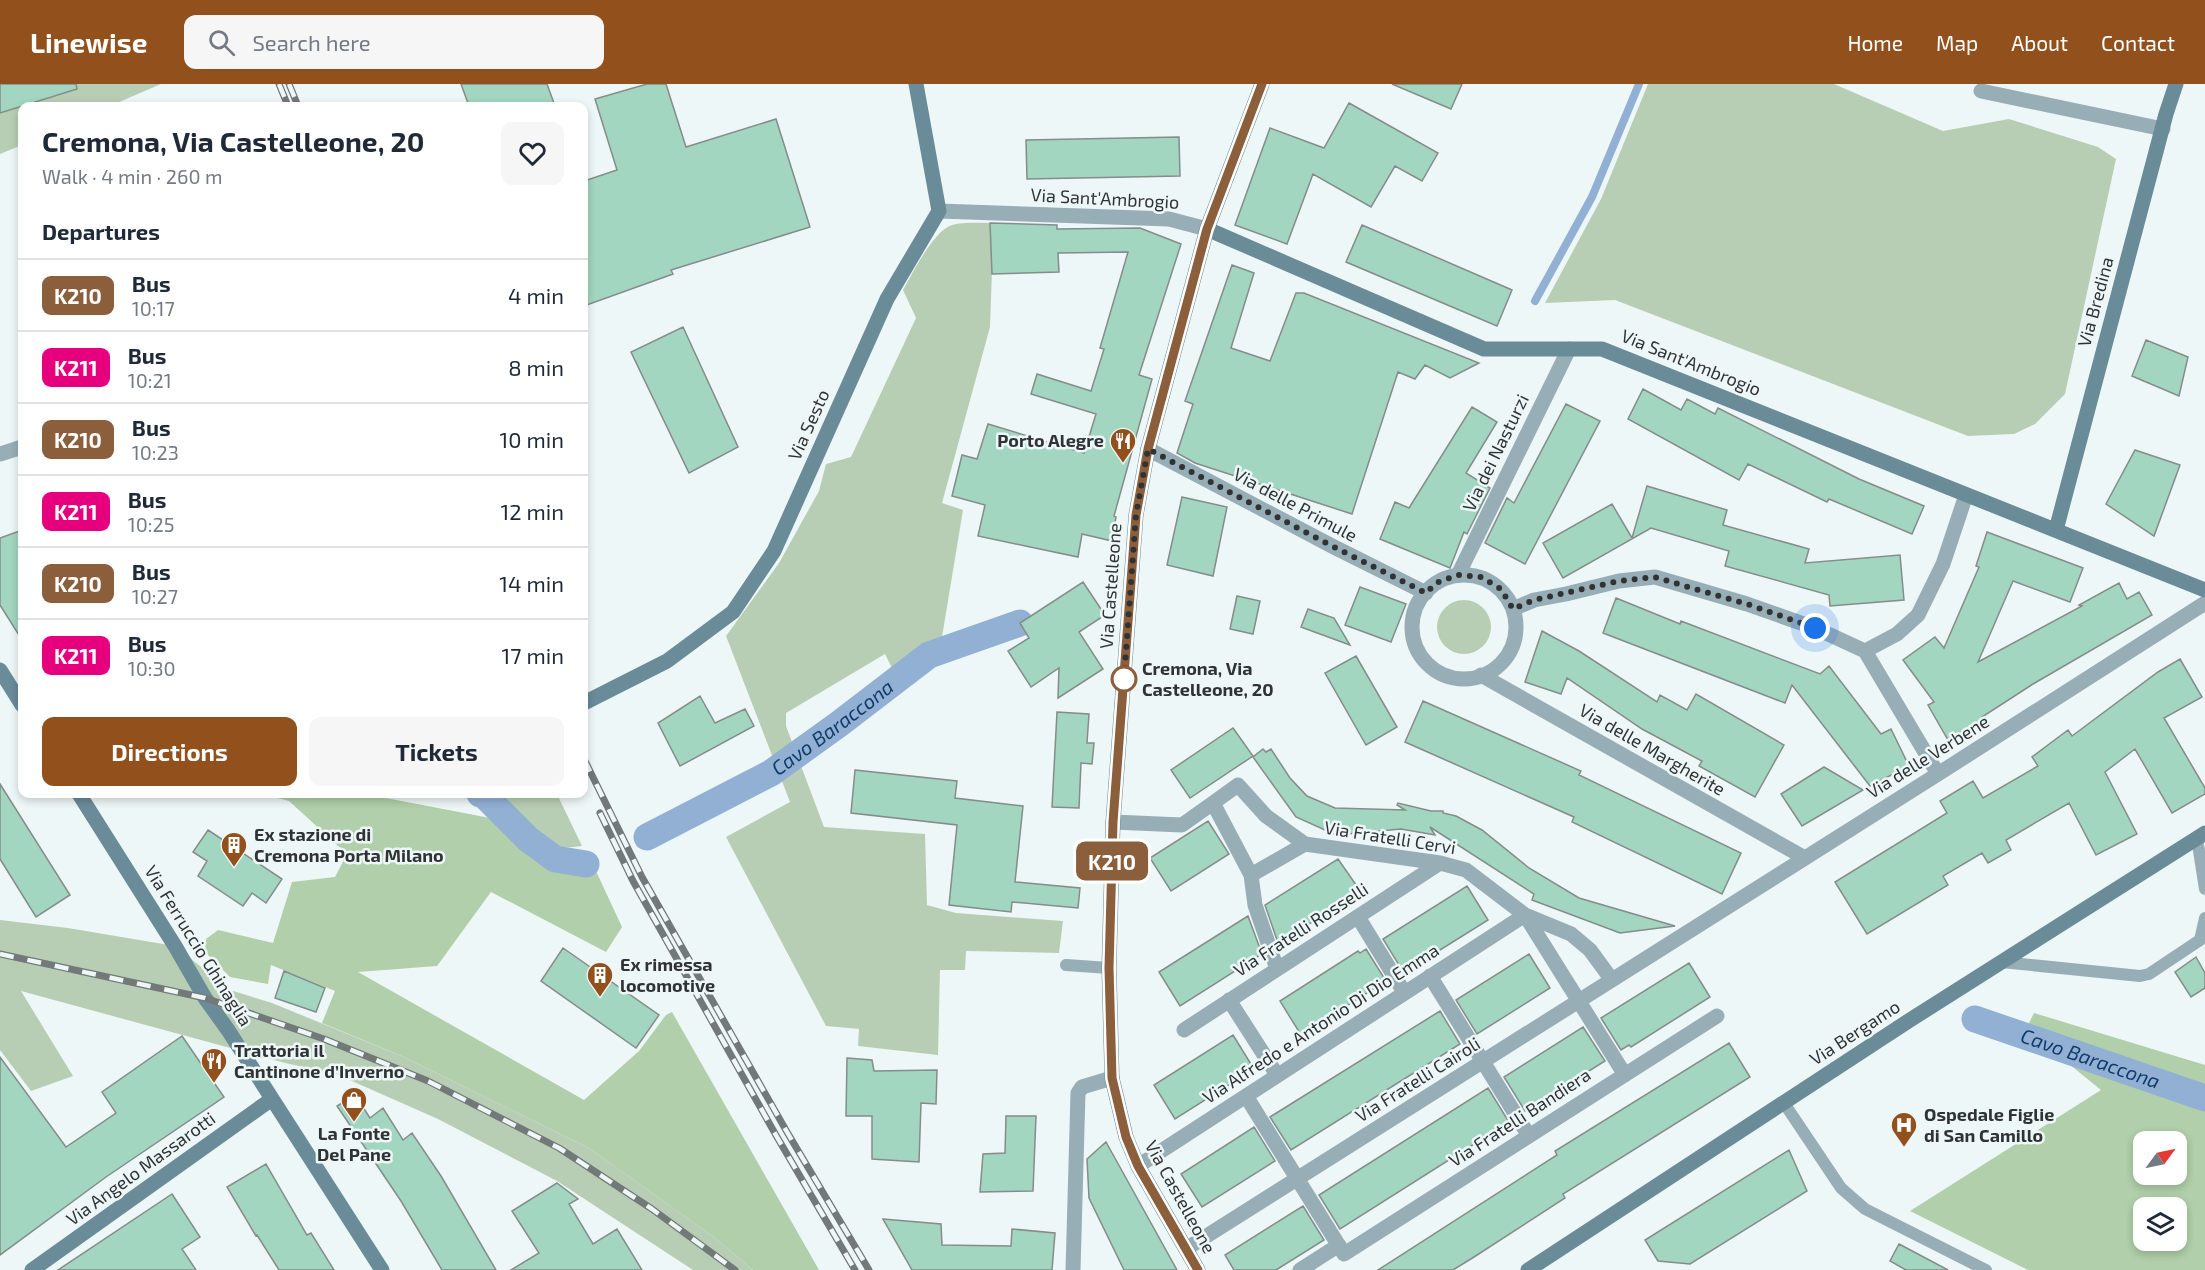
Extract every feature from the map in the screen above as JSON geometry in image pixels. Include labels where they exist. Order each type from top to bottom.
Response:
[{"type":"main road","points":[[916,84],[939,211]]},
{"type":"main road","name":"Via Castelleone","points":[[1198,1270],[1138,1166],[1126,1137],[1112,1078],[1109,968],[1113,822],[1136,515],[1148,449],[1207,229],[1262,84]]},
{"type":"main road","name":"Via Bredina","points":[[2056,530],[2176,84]]},
{"type":"main road","name":"Via Sesto","points":[[588,701],[667,661],[733,612],[774,552],[887,299],[939,211]]},
{"type":"main road","name":"Via Sant'Ambrogio","points":[[1207,229],[1484,349],[1602,349],[2205,590]]},
{"type":"main road","points":[[0,670],[18,699]]},
{"type":"main road","name":"Via Ferruccio Ghinaglia","points":[[82,798],[205,998],[382,1270]]},
{"type":"main road","name":"Via Bergamo","points":[[1528,1270],[2001,962],[2201,836]]},
{"type":"main road","name":"Via Angelo Massarotti","points":[[32,1270],[272,1099]]},
{"type":"street","points":[[1981,91],[2163,129]]},
{"type":"street","name":"Via Sant'Ambrogio","points":[[939,211],[1169,219],[1207,229]]},
{"type":"street","name":"Via dei Nasturzi","points":[[1458,575],[1569,349]]},
{"type":"street","points":[[0,454],[18,448]]},
{"type":"street","name":"Via delle Primule","points":[[1148,449],[1426,593]]},
{"type":"street","points":[[1865,651],[1897,634],[1918,615],[1943,564],[1966,495]]},
{"type":"street","points":[[1458,575],[1481,577],[1504,592],[1513,609],[1516,632],[1509,654],[1493,670],[1471,679],[1448,676],[1428,664],[1418,650],[1412,621],[1420,599],[1436,583],[1458,575]]},
{"type":"street","points":[[1513,609],[1534,600],[1619,581],[1654,577],[1747,604],[1815,628],[1865,651],[1938,774]]},
{"type":"street","name":"Via delle Verbene","points":[[1670,943],[2205,603]]},
{"type":"street","name":"Via delle Margherite","points":[[1481,675],[1805,858]]},
{"type":"street","name":"Via Fratelli Cervi","points":[[1113,822],[1182,825],[1238,785],[1266,816],[1305,844],[1440,863],[1466,870],[1525,915],[1571,933],[1590,950],[1612,980]]},
{"type":"street","points":[[1213,803],[1251,875],[1255,905],[1277,969]]},
{"type":"street","name":"Via Fratelli Cervi","points":[[1251,875],[1305,844]]},
{"type":"street","name":"Via Fratelli Rosselli","points":[[1184,1030],[1440,863]]},
{"type":"street","name":"Via Fratelli Cervi","points":[[1525,915],[1625,1075]]},
{"type":"street","name":"Via Alfredo e Antonio Di Dio Emma","points":[[1138,1166],[1525,915]]},
{"type":"street","points":[[1358,917],[1404,992]]},
{"type":"street","name":"Via Fratelli Cairoli","points":[[1186,1249],[1670,943]]},
{"type":"street","points":[[1430,976],[1529,1136]]},
{"type":"street","points":[[1229,1000],[1277,1075]]},
{"type":"street","name":"Via Fratelli Bandiera","points":[[1300,1270],[1341,1250],[1529,1136],[1717,1016]]},
{"type":"street","points":[[1073,1270],[1078,1093],[1082,1087],[1112,1078]]},
{"type":"street","points":[[1245,1096],[1341,1250]]},
{"type":"lane","points":[[2201,836],[2205,889]]},
{"type":"lane","points":[[2001,962],[2140,976],[2149,974],[2200,940],[2205,918]]},
{"type":"lane","points":[[1066,965],[1109,968]]},
{"type":"lane","points":[[1784,1103],[1841,1188],[1865,1209],[1986,1270]]},
{"type":"green space","points":[[0,84],[161,84],[119,102],[18,102],[18,147],[0,154]]},
{"type":"green space","points":[[1648,84],[1834,84],[1943,131],[2009,119],[2098,147],[2116,159],[2065,394],[2035,424],[2014,434],[1968,436],[1615,300],[1545,303],[1601,199]]},
{"type":"green space","points":[[990,223],[992,270],[990,327],[942,503],[963,510],[942,637],[919,647],[893,670],[885,654],[786,713],[786,726],[824,827],[925,834],[927,905],[956,913],[1063,921],[1059,953],[966,951],[965,970],[940,970],[938,1055],[858,1046],[859,1029],[826,1026],[726,837],[790,802],[726,636],[779,563],[819,491],[826,464],[851,457],[916,318],[903,290],[924,253],[938,235],[952,225]]},
{"type":"green space","points":[[1464,600],[1474,602],[1483,608],[1489,617],[1491,627],[1489,637],[1483,646],[1474,652],[1464,654],[1454,652],[1445,646],[1439,637],[1437,627],[1439,617],[1445,608],[1454,602]]},
{"type":"green space","points":[[278,798],[386,798],[490,818],[547,868],[595,869],[622,927],[606,952],[491,892],[437,966],[358,972],[584,1100],[639,1051],[666,1015],[672,1012],[819,1270],[753,1270],[715,1238],[589,1148],[404,1057],[322,1023],[335,991],[271,965],[268,984],[230,977],[205,952],[206,939],[218,930],[273,943],[292,882],[335,877],[347,854],[289,801]]},
{"type":"green space","points":[[501,798],[559,798],[582,846],[555,849]]},
{"type":"green space","points":[[0,920],[68,928],[175,946],[230,990],[272,1003],[404,1057],[589,1148],[715,1238],[753,1270],[693,1270],[557,1181],[438,1119],[336,1074],[285,1063],[21,991],[73,1076],[31,1091],[0,1050]]},
{"type":"green space","points":[[2034,1013],[2205,1065],[2205,1270],[2028,1270],[1910,1211],[2101,1090],[2026,1029]]},
{"type":"building","points":[[0,84],[76,84],[77,89],[35,102],[18,102],[18,107],[0,113]]},
{"type":"building","points":[[461,84],[547,84],[554,102],[468,102]]},
{"type":"building","points":[[647,84],[666,84],[686,147],[776,119],[810,227],[671,270],[673,274],[588,305],[588,180],[617,170],[595,99]]},
{"type":"building","points":[[1392,84],[1462,84],[1451,109]]},
{"type":"building","points":[[1349,103],[1438,153],[1422,181],[1395,166],[1371,207],[1313,174],[1287,244],[1235,225],[1270,128],[1324,148]]},
{"type":"building","points":[[1179,137],[1180,176],[1027,179],[1026,140]]},
{"type":"building","points":[[990,223],[1057,225],[1057,229],[1140,228],[1181,244],[1139,375],[1152,379],[1114,516],[1116,517],[1112,541],[1082,534],[1078,557],[978,536],[985,505],[952,496],[962,455],[977,459],[988,424],[1084,453],[1096,414],[1031,394],[1037,374],[1091,391],[1104,349],[1100,348],[1128,252],[1058,253],[1059,272],[992,274]]},
{"type":"building","points":[[1362,225],[1512,290],[1497,326],[1346,262]]},
{"type":"building","points":[[1232,265],[1254,273],[1231,348],[1270,361],[1296,293],[1304,293],[1479,363],[1450,378],[1425,365],[1415,379],[1398,372],[1352,514],[1195,463],[1177,453],[1193,404],[1185,401]]},
{"type":"building","points":[[683,327],[738,447],[689,473],[631,352]]},
{"type":"building","points":[[2146,340],[2188,357],[2179,396],[2132,376]]},
{"type":"building","points":[[1643,389],[1681,410],[1687,399],[1715,414],[1718,408],[1859,479],[1924,506],[1912,534],[1829,499],[1827,502],[1748,464],[1739,480],[1628,419]]},
{"type":"building","points":[[1566,404],[1600,421],[1525,564],[1485,543],[1507,498],[1514,503]]},
{"type":"building","points":[[1472,407],[1497,422],[1466,473],[1490,488],[1467,534],[1464,532],[1450,568],[1380,539],[1395,502],[1409,508]]},
{"type":"building","points":[[2135,450],[2180,465],[2154,536],[2106,504]]},
{"type":"building","points":[[1647,486],[1727,510],[1723,525],[1809,549],[1805,563],[1900,555],[1904,600],[1830,606],[1829,595],[1725,566],[1729,551],[1651,528],[1563,578],[1543,543],[1612,504],[1632,538]]},
{"type":"building","points":[[1182,497],[1227,507],[1213,576],[1167,565]]},
{"type":"building","points":[[18,531],[18,634],[0,605],[0,538]]},
{"type":"building","points":[[1987,532],[2083,568],[2070,602],[2013,581],[1978,662],[2082,606],[2079,605],[2119,583],[2127,599],[2139,592],[2152,615],[2033,684],[1948,740],[1928,705],[1934,702],[1903,660],[1935,637],[1944,648],[1979,567],[1976,566]]},
{"type":"building","points":[[1083,582],[1105,615],[1079,632],[1103,669],[1058,698],[1059,668],[1031,687],[1008,651],[1029,638],[1020,623]]},
{"type":"building","points":[[1360,587],[1406,604],[1391,642],[1345,625]]},
{"type":"building","points":[[1237,596],[1260,601],[1253,634],[1230,629]]},
{"type":"building","points":[[1616,598],[1680,624],[1681,621],[1820,674],[1829,666],[1881,734],[1891,729],[1909,766],[1870,786],[1792,685],[1785,703],[1603,633]]},
{"type":"building","points":[[1308,609],[1334,618],[1350,645],[1301,627]]},
{"type":"building","points":[[1542,631],[1579,651],[1657,702],[1660,695],[1687,710],[1696,694],[1784,745],[1755,797],[1699,766],[1702,761],[1642,729],[1567,678],[1561,694],[1525,682]]},
{"type":"building","points":[[1356,656],[1397,727],[1366,745],[1325,673]]},
{"type":"building","points":[[2180,659],[2202,697],[2164,718],[2205,788],[2205,794],[2172,813],[2135,749],[2105,772],[2137,834],[2096,855],[2069,803],[2006,840],[2011,850],[1988,863],[1982,853],[1943,876],[1948,885],[1867,934],[1835,882],[1947,813],[1940,801],[1973,781],[1983,798],[2038,766],[2032,757],[2068,730],[2072,736],[2158,672]]},
{"type":"building","points":[[700,696],[715,723],[745,709],[754,726],[680,766],[658,723]]},
{"type":"building","points":[[1423,701],[1581,771],[1579,775],[1741,853],[1722,894],[1572,822],[1574,817],[1405,742]]},
{"type":"building","points":[[1057,712],[1089,714],[1087,743],[1094,743],[1092,764],[1081,763],[1079,808],[1052,807]]},
{"type":"building","points":[[1233,728],[1253,756],[1190,798],[1171,770]]},
{"type":"building","points":[[1263,749],[1266,752],[1271,749],[1290,778],[1307,796],[1335,808],[1405,810],[1397,805],[1398,803],[1431,811],[1443,811],[1482,830],[1529,868],[1579,898],[1675,926],[1620,933],[1532,900],[1534,894],[1430,827],[1435,835],[1401,829],[1336,835],[1296,817],[1253,757]]},
{"type":"building","points":[[1824,767],[1863,790],[1802,826],[1781,794]]},
{"type":"building","points":[[855,770],[957,781],[955,798],[1023,806],[1015,882],[1080,888],[1078,908],[1012,902],[1011,912],[949,905],[957,825],[851,813]]},
{"type":"building","points":[[0,784],[70,895],[36,917],[0,859]]},
{"type":"building","points":[[1208,821],[1229,854],[1171,891],[1150,858]]},
{"type":"building","name":"Ex stazione di Cremona Porta Milano","points":[[208,830],[282,879],[266,903],[252,893],[243,906],[198,876],[207,861],[193,852]]},
{"type":"building","points":[[1338,859],[1361,892],[1278,943],[1265,905]]},
{"type":"building","points":[[1467,886],[1488,920],[1408,970],[1407,967],[1402,970],[1383,939]]},
{"type":"building","points":[[1248,916],[1262,954],[1180,1006],[1159,972]]},
{"type":"building","name":"Ex rimessa locomotive","points":[[563,948],[659,1015],[636,1048],[541,981]]},
{"type":"building","points":[[1366,949],[1386,981],[1301,1035],[1280,1001],[1358,951],[1360,953]]},
{"type":"building","points":[[1529,954],[1550,988],[1477,1034],[1456,1000]]},
{"type":"building","points":[[2196,957],[2205,973],[2205,988],[2191,997],[2175,972]]},
{"type":"building","points":[[1689,963],[1710,997],[1631,1047],[1629,1045],[1621,1050],[1601,1018]]},
{"type":"building","points":[[284,971],[325,988],[316,1012],[275,998]]},
{"type":"building","points":[[1440,1011],[1460,1044],[1291,1150],[1270,1117]]},
{"type":"building","points":[[1583,1027],[1605,1061],[1525,1111],[1504,1077]]},
{"type":"building","points":[[1233,1035],[1254,1069],[1175,1119],[1154,1085]]},
{"type":"building","points":[[182,1036],[224,1097],[106,1177],[0,1255],[0,1057],[66,1147],[116,1113],[102,1092]]},
{"type":"building","points":[[1729,1043],[1750,1077],[1563,1194],[1565,1198],[1474,1257],[1453,1270],[1378,1270],[1557,1155],[1555,1151]]},
{"type":"building","points":[[847,1058],[872,1060],[874,1071],[937,1070],[936,1104],[921,1103],[919,1162],[872,1159],[872,1116],[846,1116]]},
{"type":"building","points":[[1488,1088],[1509,1122],[1340,1229],[1319,1195]]},
{"type":"building","points":[[355,1095],[370,1118],[383,1108],[403,1140],[412,1133],[441,1176],[496,1270],[442,1270],[401,1201],[337,1106]]},
{"type":"building","points":[[1006,1116],[1036,1116],[1033,1191],[980,1192],[983,1154],[1005,1153]]},
{"type":"building","points":[[1254,1127],[1275,1161],[1202,1207],[1181,1174]]},
{"type":"building","points":[[1106,1142],[1177,1270],[1124,1270],[1089,1198],[1087,1159]]},
{"type":"building","points":[[1789,1150],[1807,1191],[1690,1264],[1658,1261],[1645,1240]]},
{"type":"building","points":[[266,1164],[307,1235],[311,1233],[334,1270],[279,1270],[256,1236],[227,1187]]},
{"type":"building","points":[[557,1183],[578,1199],[569,1204],[593,1244],[617,1229],[642,1270],[511,1270],[539,1253],[512,1211]]},
{"type":"building","points":[[172,1194],[200,1237],[182,1249],[196,1270],[58,1270]]},
{"type":"building","points":[[1303,1206],[1324,1240],[1276,1270],[1234,1270],[1225,1255]]},
{"type":"building","points":[[883,1219],[941,1224],[942,1245],[1011,1246],[1012,1229],[1055,1233],[1052,1270],[912,1270]]},
{"type":"building","points":[[1899,1244],[1948,1270],[1906,1270],[1890,1261]]},
{"type":"waterway","points":[[1535,301],[1592,197],[1639,84]]},
{"type":"waterway","name":"Cavo Baraccona","points":[[647,837],[771,773],[929,655],[1020,623]]},
{"type":"waterway","name":"Cavo Baraccona","points":[[487,798],[528,839],[555,859],[586,864]]},
{"type":"waterway","name":"Cavo Baraccona","points":[[1975,1019],[2205,1098]]},
{"type":"railway","points":[[279,84],[286,102]]},
{"type":"railway","points":[[289,84],[296,102]]},
{"type":"railway","points":[[588,767],[642,877],[787,1132],[869,1270]]},
{"type":"railway","points":[[600,813],[633,881],[777,1137],[855,1270]]},
{"type":"railway","points":[[0,954],[205,998],[324,1039],[428,1081],[559,1148],[652,1209],[735,1270]]},
{"type":"bus line","name":"K210","points":[[1198,1270],[1138,1166],[1126,1137],[1112,1078],[1109,968],[1113,822],[1136,515],[1148,449],[1207,229],[1262,84]]},
{"type":"place","name":"Porto Alegre","points":[[1123,464]]},
{"type":"place","name":"Cremona, Via Castelleone, 20","points":[[1124,679]]},
{"type":"place","name":"Ex stazione di Cremona Porta Milano","points":[[234,868]]},
{"type":"place","name":"Ex rimessa locomotive","points":[[600,998]]},
{"type":"place","name":"Trattoria il Cantinone d’Inverno","points":[[214,1084]]},
{"type":"place","name":"La Fonte Del Pane","points":[[354,1123]]},
{"type":"place","name":"Ospedale Figlie di San Camillo","points":[[1904,1148]]},
{"type":"route","points":[[1124,679],[1136,515],[1148,449],[1426,593],[1436,583],[1458,575],[1481,577],[1504,592],[1513,609],[1534,600],[1619,581],[1654,577],[1747,604],[1815,628]]}]
